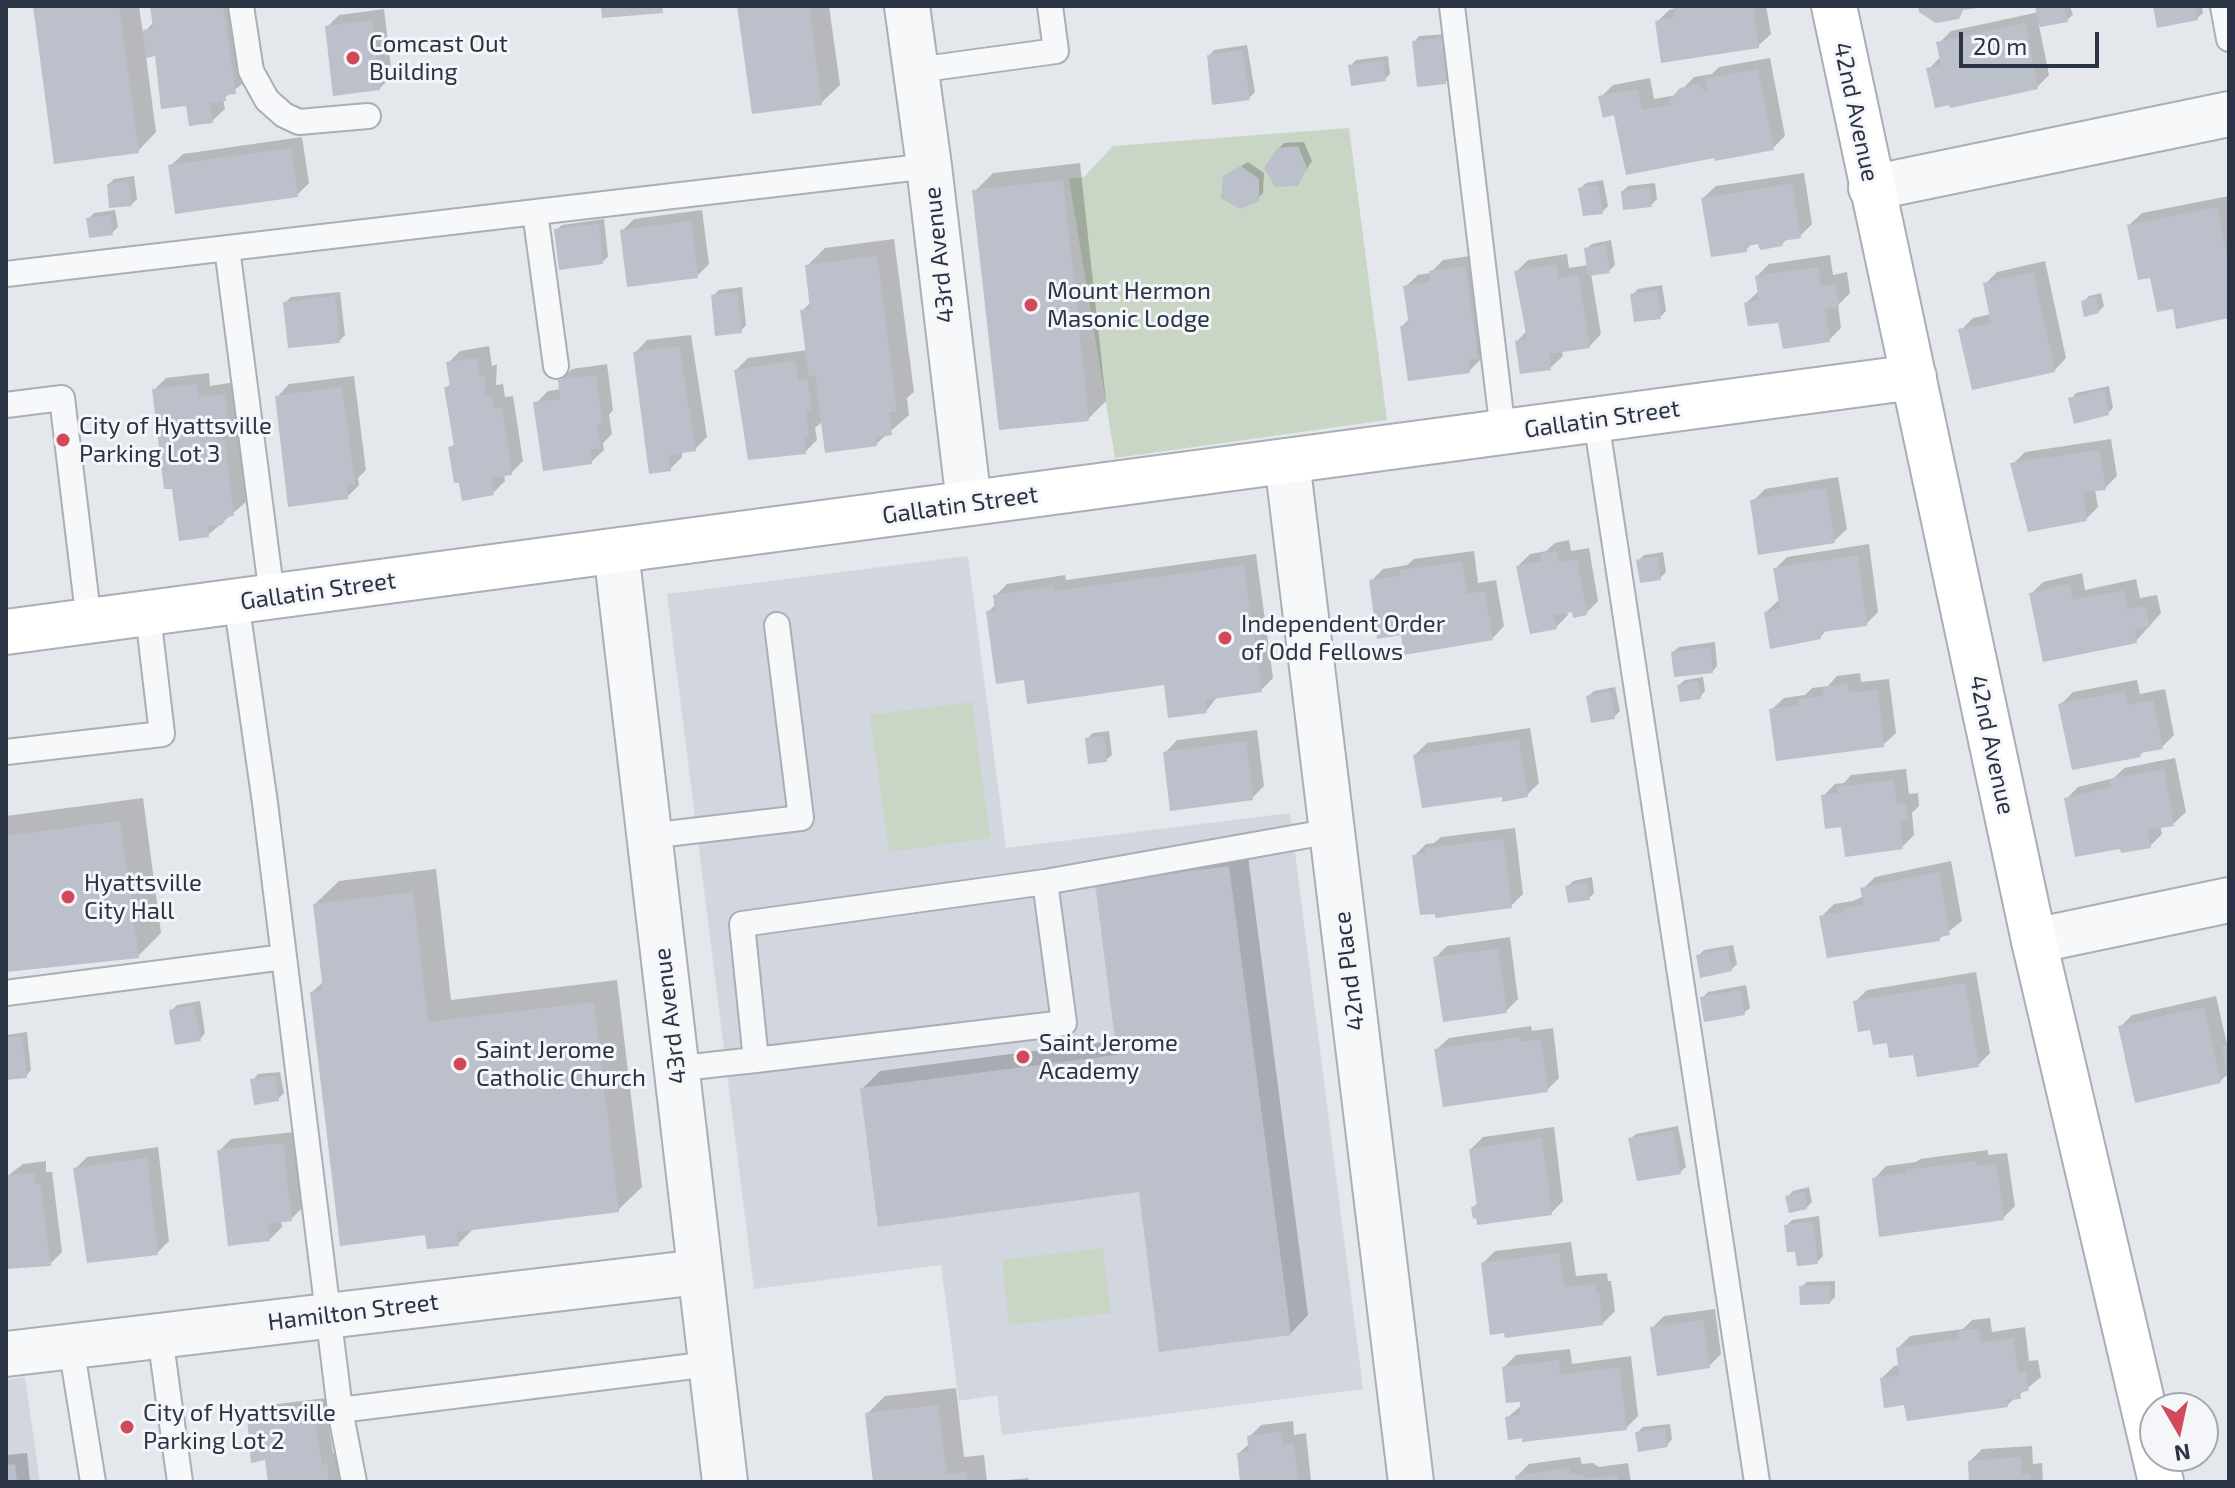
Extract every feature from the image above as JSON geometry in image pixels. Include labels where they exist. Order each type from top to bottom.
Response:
[{"type":"street","name":"43rd Avenue","points":[[907,6],[969,503]]},
{"type":"street","name":"42nd Avenue","points":[[1834,6],[2034,941],[2161,1482]]},
{"type":"street","points":[[1871,188],[2229,114]]},
{"type":"street","name":"Gallatin Street","points":[[6,632],[1914,377]]},
{"type":"street","name":"42nd Place","points":[[1287,461],[1411,1482]]},
{"type":"street","name":"43rd Avenue","points":[[616,551],[710,1364],[716,1481]]},
{"type":"street","points":[[2034,941],[2229,900]]},
{"type":"street","name":"Hamilton Street","points":[[6,1354],[699,1272]]},
{"type":"lane","points":[[241,6],[251,71],[267,100],[284,115],[299,122],[368,116]]},
{"type":"lane","points":[[917,70],[1056,51],[1050,6]]},
{"type":"lane","points":[[1452,6],[1503,432]]},
{"type":"lane","points":[[2223,6],[2229,39]]},
{"type":"lane","points":[[6,274],[929,166]]},
{"type":"lane","points":[[535,212],[556,366]]},
{"type":"lane","points":[[227,248],[284,957],[340,1410],[354,1482]]},
{"type":"lane","points":[[6,405],[62,398],[89,622]]},
{"type":"lane","points":[[1596,420],[1757,1482]]},
{"type":"lane","points":[[6,752],[162,734],[148,615]]},
{"type":"lane","points":[[649,836],[801,818],[777,625]]},
{"type":"lane","points":[[756,1060],[742,924],[1045,882],[1332,831]]},
{"type":"lane","points":[[676,1069],[1064,1023],[1045,882]]},
{"type":"lane","points":[[6,993],[284,957]]},
{"type":"lane","points":[[160,1336],[180,1482]]},
{"type":"lane","points":[[71,1346],[93,1482]]},
{"type":"lane","points":[[340,1410],[710,1364]]},
{"type":"shaded area","name":"Saint Jerome Academy","points":[[968,556],[1006,848],[1290,813],[1363,1389],[1002,1435],[997,1395],[959,1401],[941,1265],[754,1289],[667,594]]},
{"type":"shaded area","points":[[25,1377],[40,1482],[6,1482],[6,1380]]},
{"type":"green space","points":[[1349,128],[1387,420],[1115,458],[1069,179],[1084,177],[1113,146]]},
{"type":"green space","points":[[972,702],[990,838],[889,852],[870,715]]},
{"type":"green space","points":[[1103,1248],[1111,1313],[1009,1325],[1002,1260]]},
{"type":"building","points":[[33,6],[119,6],[139,153],[54,164]]},
{"type":"building","points":[[150,6],[223,6],[236,94],[225,95],[226,101],[210,103],[213,123],[189,126],[186,106],[161,109],[155,56],[146,58],[143,30],[153,28]]},
{"type":"building","points":[[601,6],[662,6],[663,13],[602,18]]},
{"type":"building","points":[[737,6],[809,6],[822,105],[752,114]]},
{"type":"building","points":[[1673,6],[1753,6],[1759,48],[1661,63],[1655,21],[1675,17]]},
{"type":"building","points":[[1918,6],[1978,8],[1963,10],[1959,19],[1936,23],[1919,12]]},
{"type":"building","points":[[2035,6],[2064,6],[2068,22],[2040,27]]},
{"type":"building","points":[[2153,6],[2195,6],[2198,20],[2157,28]]},
{"type":"building","name":"Comcast Out Building","points":[[372,20],[380,90],[333,96],[325,26]]},
{"type":"building","points":[[2025,23],[2038,89],[1950,108],[1949,105],[1935,108],[1926,68],[1941,65],[1936,42]]},
{"type":"building","points":[[1443,38],[1446,84],[1417,87],[1412,41]]},
{"type":"building","points":[[1242,50],[1250,100],[1212,105],[1207,55]]},
{"type":"building","points":[[1383,60],[1386,81],[1351,86],[1348,65]]},
{"type":"building","points":[[1758,69],[1774,150],[1626,175],[1614,115],[1603,118],[1598,96],[1638,89],[1642,110],[1670,105],[1669,101],[1680,88],[1698,84],[1708,95],[1705,79]]},
{"type":"building","points":[[1298,146],[1307,168],[1298,186],[1275,187],[1264,168],[1277,148]]},
{"type":"building","points":[[291,148],[298,197],[175,214],[168,165]]},
{"type":"building","points":[[1241,166],[1259,179],[1259,201],[1240,209],[1221,198],[1223,176]]},
{"type":"building","name":"Mount Hermon Masonic Lodge","points":[[1063,180],[1089,421],[999,430],[972,190]]},
{"type":"building","points":[[128,181],[132,206],[109,208],[107,184]]},
{"type":"building","points":[[1792,184],[1801,238],[1782,241],[1783,246],[1760,250],[1758,244],[1746,246],[1747,252],[1711,257],[1701,198]]},
{"type":"building","points":[[1598,185],[1603,214],[1583,216],[1578,188]]},
{"type":"building","points":[[1650,188],[1652,207],[1623,210],[1621,191]]},
{"type":"building","points":[[2217,207],[2229,268],[2229,318],[2176,329],[2173,309],[2157,312],[2150,278],[2138,280],[2127,225]]},
{"type":"building","points":[[110,215],[113,235],[89,238],[86,218]]},
{"type":"building","points":[[691,221],[698,278],[627,287],[620,230]]},
{"type":"building","points":[[599,224],[603,264],[559,270],[554,229]]},
{"type":"building","points":[[1606,245],[1610,273],[1588,276],[1584,248]]},
{"type":"building","points":[[877,256],[897,412],[889,412],[892,435],[876,438],[877,446],[825,453],[815,375],[809,376],[800,310],[810,309],[805,265]]},
{"type":"building","points":[[1556,265],[1558,279],[1578,275],[1590,348],[1549,354],[1551,370],[1520,374],[1515,341],[1527,339],[1514,271]]},
{"type":"building","points":[[1465,266],[1478,358],[1468,360],[1470,373],[1408,381],[1400,326],[1409,325],[1403,286],[1430,282],[1429,271]]},
{"type":"building","points":[[1818,267],[1821,286],[1835,284],[1839,307],[1825,309],[1830,342],[1783,349],[1778,323],[1748,326],[1744,303],[1759,300],[1755,276]]},
{"type":"building","points":[[2033,272],[2055,372],[1972,390],[1958,329],[1991,323],[1983,283]]},
{"type":"building","points":[[1657,290],[1661,319],[1634,322],[1630,294]]},
{"type":"building","points":[[737,292],[742,333],[715,336],[711,295]]},
{"type":"building","points":[[335,296],[340,343],[288,348],[283,302]]},
{"type":"building","points":[[2096,297],[2099,313],[2084,317],[2081,301]]},
{"type":"building","points":[[679,346],[696,451],[669,455],[671,471],[649,474],[633,352]]},
{"type":"building","points":[[477,358],[480,377],[485,375],[485,396],[492,395],[494,408],[502,407],[512,475],[491,478],[494,495],[462,501],[459,483],[454,483],[448,447],[454,446],[444,387],[450,386],[446,362]]},
{"type":"building","points":[[795,361],[798,380],[807,379],[812,410],[806,410],[809,437],[804,438],[806,454],[748,460],[734,370]]},
{"type":"building","points":[[596,375],[602,424],[597,425],[600,448],[590,450],[592,464],[543,471],[533,402],[560,399],[558,380]]},
{"type":"building","points":[[197,384],[199,397],[225,394],[229,428],[216,429],[217,441],[225,440],[234,516],[227,517],[222,525],[208,526],[209,537],[179,541],[172,489],[164,489],[152,389]]},
{"type":"building","points":[[342,387],[355,484],[346,485],[348,499],[288,507],[275,396]]},
{"type":"building","points":[[2104,390],[2109,415],[2074,424],[2068,398]]},
{"type":"building","points":[[2099,450],[2106,490],[2083,492],[2087,521],[2028,532],[2010,463]]},
{"type":"building","points":[[1826,488],[1835,543],[1758,555],[1750,500]]},
{"type":"building","points":[[1557,551],[1559,562],[1577,559],[1587,615],[1573,618],[1572,612],[1554,615],[1557,629],[1530,634],[1516,566],[1542,561],[1540,554]]},
{"type":"building","points":[[1858,555],[1867,626],[1821,632],[1821,639],[1770,649],[1764,612],[1780,609],[1773,568]]},
{"type":"building","points":[[1658,557],[1661,580],[1640,583],[1636,560]]},
{"type":"building","points":[[1462,562],[1467,594],[1485,591],[1493,640],[1404,655],[1401,635],[1377,639],[1369,580],[1400,576],[1400,570]]},
{"type":"building","points":[[1244,565],[1262,692],[1205,700],[1207,713],[1168,718],[1164,685],[1027,704],[1024,680],[996,684],[986,611],[995,610],[993,595],[1054,586],[1054,591]]},
{"type":"building","points":[[2070,584],[2073,600],[2124,590],[2128,609],[2145,606],[2150,627],[2135,629],[2137,643],[2043,662],[2029,593]]},
{"type":"building","points":[[1710,647],[1713,673],[1674,677],[1671,652]]},
{"type":"building","points":[[1698,681],[1701,699],[1680,702],[1677,685]]},
{"type":"building","points":[[1848,684],[1849,693],[1878,690],[1884,747],[1776,761],[1769,709],[1799,705],[1798,699],[1824,696],[1823,687]]},
{"type":"building","points":[[1610,691],[1615,719],[1591,723],[1586,696]]},
{"type":"building","points":[[2125,691],[2128,705],[2153,700],[2163,749],[2140,753],[2141,757],[2072,770],[2058,704]]},
{"type":"building","points":[[1104,736],[1107,762],[1088,764],[1085,738]]},
{"type":"building","points":[[1519,739],[1528,797],[1502,802],[1502,797],[1422,808],[1413,755]]},
{"type":"building","points":[[1246,741],[1253,800],[1170,811],[1163,752]]},
{"type":"building","points":[[2164,769],[2174,826],[2147,830],[2151,848],[2121,853],[2120,849],[2075,857],[2064,798],[2111,787],[2110,779]]},
{"type":"building","points":[[1894,780],[1897,805],[1906,804],[1908,820],[1900,821],[1903,849],[1845,857],[1841,827],[1825,829],[1821,795],[1838,793],[1837,787]]},
{"type":"building","name":"Hyattsville City Hall","points":[[120,821],[139,958],[6,972],[6,836]]},
{"type":"building","points":[[1503,839],[1512,908],[1435,918],[1435,914],[1420,915],[1412,855],[1427,854],[1426,848]]},
{"type":"building","points":[[1229,866],[1291,1335],[1159,1352],[1139,1192],[878,1227],[860,1088],[1117,1055],[1095,883]]},
{"type":"building","points":[[1939,872],[1950,935],[1940,937],[1940,941],[1827,958],[1819,916],[1864,905],[1860,888]]},
{"type":"building","points":[[1587,882],[1590,900],[1568,903],[1565,886]]},
{"type":"building","name":"Saint Jerome Catholic Church","points":[[413,892],[428,1022],[594,1002],[619,1212],[457,1232],[459,1246],[427,1249],[425,1235],[340,1246],[310,992],[323,990],[313,904]]},
{"type":"building","points":[[1498,949],[1507,1013],[1443,1022],[1433,957]]},
{"type":"building","points":[[1728,949],[1732,971],[1700,978],[1696,955]]},
{"type":"building","points":[[1965,983],[1979,1067],[1917,1077],[1913,1055],[1889,1058],[1887,1043],[1873,1045],[1870,1030],[1858,1032],[1853,1001]]},
{"type":"building","points":[[1741,990],[1745,1015],[1704,1022],[1700,997]]},
{"type":"building","points":[[194,1005],[201,1041],[175,1045],[169,1010]]},
{"type":"building","points":[[2204,1007],[2221,1083],[2135,1103],[2118,1026]]},
{"type":"building","points":[[22,1037],[27,1078],[6,1080],[6,1038]]},
{"type":"building","points":[[1520,1037],[1520,1042],[1541,1039],[1548,1092],[1443,1107],[1434,1049]]},
{"type":"building","points":[[2229,1045],[2229,1079],[2227,1079],[2222,1046]]},
{"type":"building","points":[[275,1076],[279,1101],[254,1105],[250,1079]]},
{"type":"building","points":[[1673,1131],[1681,1174],[1637,1181],[1628,1138]]},
{"type":"building","points":[[1542,1138],[1552,1215],[1477,1225],[1471,1207],[1477,1206],[1469,1149]]},
{"type":"building","points":[[283,1143],[292,1221],[268,1224],[270,1241],[228,1246],[217,1150]]},
{"type":"building","points":[[147,1158],[158,1255],[87,1263],[73,1168]]},
{"type":"building","points":[[1976,1161],[1977,1166],[1996,1164],[2004,1220],[1879,1237],[1872,1178],[1906,1173],[1906,1170]]},
{"type":"building","points":[[34,1173],[35,1184],[40,1183],[51,1266],[6,1269],[8,1175]]},
{"type":"building","points":[[1804,1192],[1807,1209],[1789,1213],[1785,1196]]},
{"type":"building","points":[[1813,1221],[1818,1264],[1797,1266],[1795,1252],[1787,1252],[1784,1225]]},
{"type":"building","points":[[1559,1253],[1565,1287],[1596,1284],[1603,1325],[1505,1338],[1504,1333],[1490,1335],[1481,1263]]},
{"type":"building","points":[[1830,1285],[1830,1304],[1800,1305],[1799,1286]]},
{"type":"building","points":[[1703,1320],[1710,1368],[1657,1376],[1650,1327]]},
{"type":"building","points":[[1979,1329],[1981,1343],[2013,1338],[2018,1372],[2026,1371],[2029,1391],[2020,1392],[2021,1399],[2007,1400],[2008,1407],[1907,1421],[1904,1405],[1884,1408],[1880,1378],[1899,1375],[1896,1348],[1959,1339],[1958,1331]]},
{"type":"building","points":[[1559,1360],[1560,1375],[1619,1367],[1627,1430],[1522,1442],[1522,1438],[1508,1440],[1505,1417],[1519,1415],[1520,1402],[1506,1403],[1502,1367]]},
{"type":"building","points":[[938,1405],[947,1474],[966,1472],[967,1482],[873,1482],[865,1413]]},
{"type":"building","points":[[313,1409],[322,1464],[327,1463],[329,1482],[268,1482],[265,1460],[251,1463],[247,1418]]},
{"type":"building","points":[[1665,1428],[1668,1447],[1638,1452],[1635,1432]]},
{"type":"building","points":[[1281,1432],[1283,1446],[1294,1444],[1298,1482],[1240,1482],[1237,1453],[1249,1452],[1247,1436]]},
{"type":"building","points":[[2021,1457],[2022,1475],[2030,1474],[2031,1482],[1969,1482],[1968,1461]]},
{"type":"building","points":[[15,1464],[17,1482],[6,1482],[6,1465]]},
{"type":"building","points":[[1569,1468],[1570,1475],[1580,1474],[1587,1479],[1617,1475],[1618,1482],[1516,1482],[1515,1476]]},
{"type":"place","name":"Comcast Out Building","points":[[353,58]]},
{"type":"place","name":"Mount Hermon Masonic Lodge","points":[[1031,305]]},
{"type":"place","name":"City of Hyattsville Parking Lot 3","points":[[63,440]]},
{"type":"place","name":"Independent Order of Odd Fellows","points":[[1225,638]]},
{"type":"place","name":"Hyattsville City Hall","points":[[68,897]]},
{"type":"place","name":"Saint Jerome Academy","points":[[1023,1057]]},
{"type":"place","name":"Saint Jerome Catholic Church","points":[[460,1064]]},
{"type":"place","name":"City of Hyattsville Parking Lot 2","points":[[127,1427]]}]
